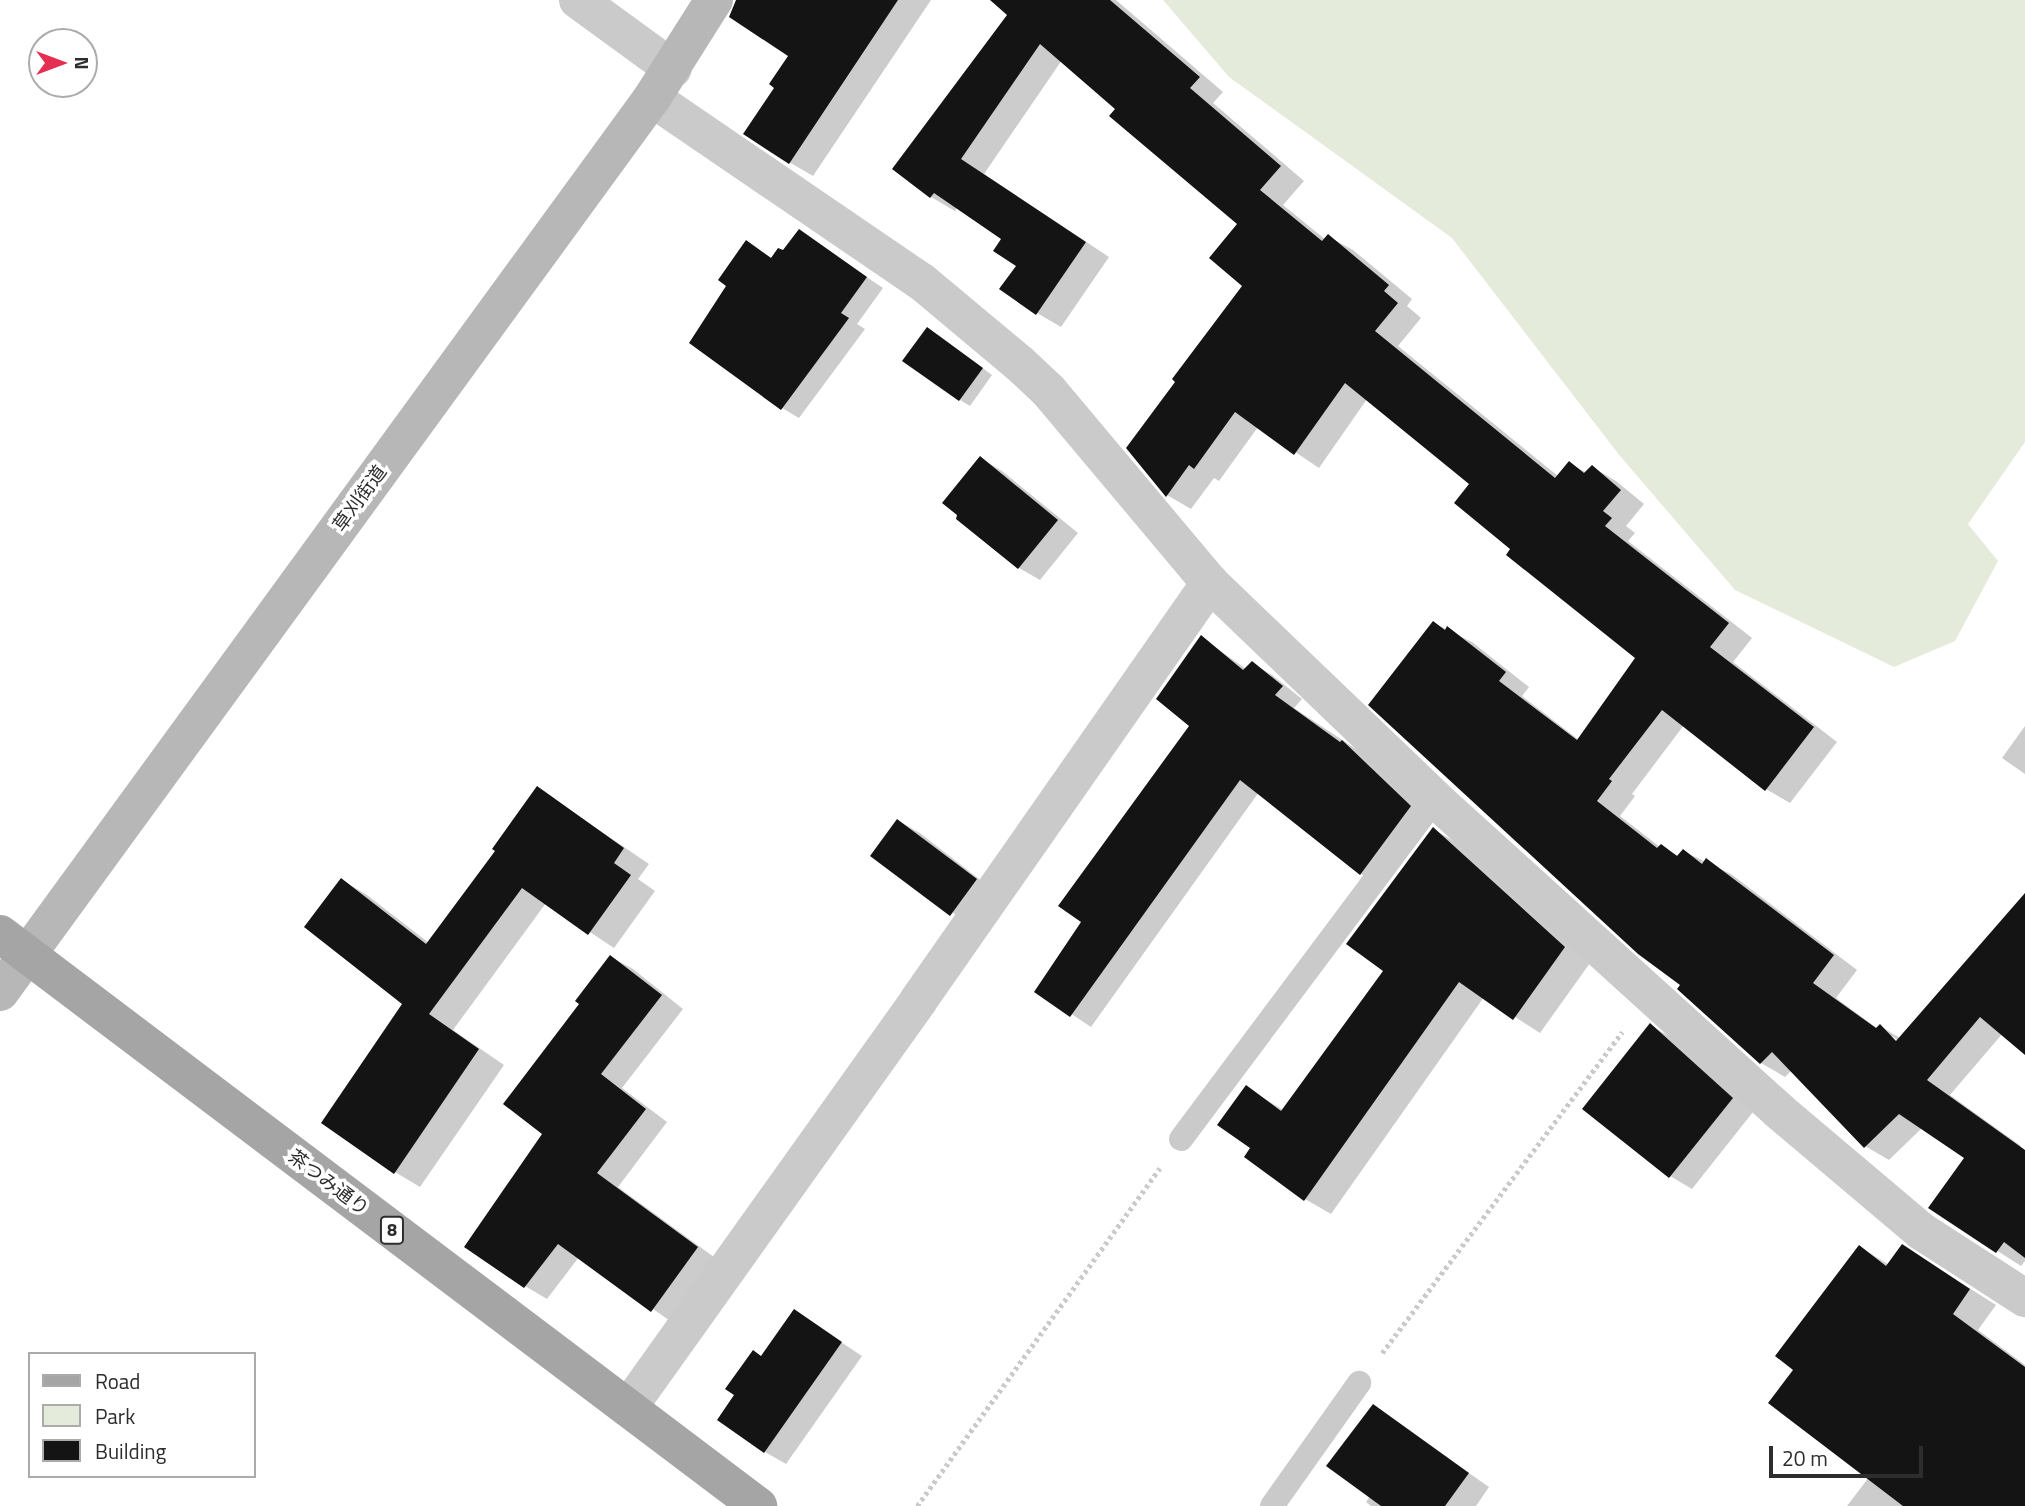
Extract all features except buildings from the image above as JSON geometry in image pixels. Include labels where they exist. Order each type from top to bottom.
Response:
[{"type":"main road","name":"茶つみ通り","points":[[13,944],[758,1506]]},
{"type":"street","points":[[578,0],[663,83],[922,282],[1019,363],[1048,390],[1210,583],[1435,799],[1649,995],[1921,1231],[2025,1298]]},
{"type":"street","name":"草刈街道","points":[[0,992],[13,944],[663,83],[714,0]]},
{"type":"street","points":[[628,1408],[918,1001],[1210,583]]},
{"type":"lane","points":[[1181,1139],[1435,799]]},
{"type":"lane","points":[[1272,1506],[1359,1383]]},
{"type":"path","points":[[1359,1383],[1649,995]]},
{"type":"path","points":[[917,1506],[1181,1139]]},
{"type":"green space","points":[[1163,0],[2025,0],[2025,442],[1968,524],[1998,561],[1955,641],[1894,667],[1735,590],[1620,456],[1452,238],[1229,77]]}]
